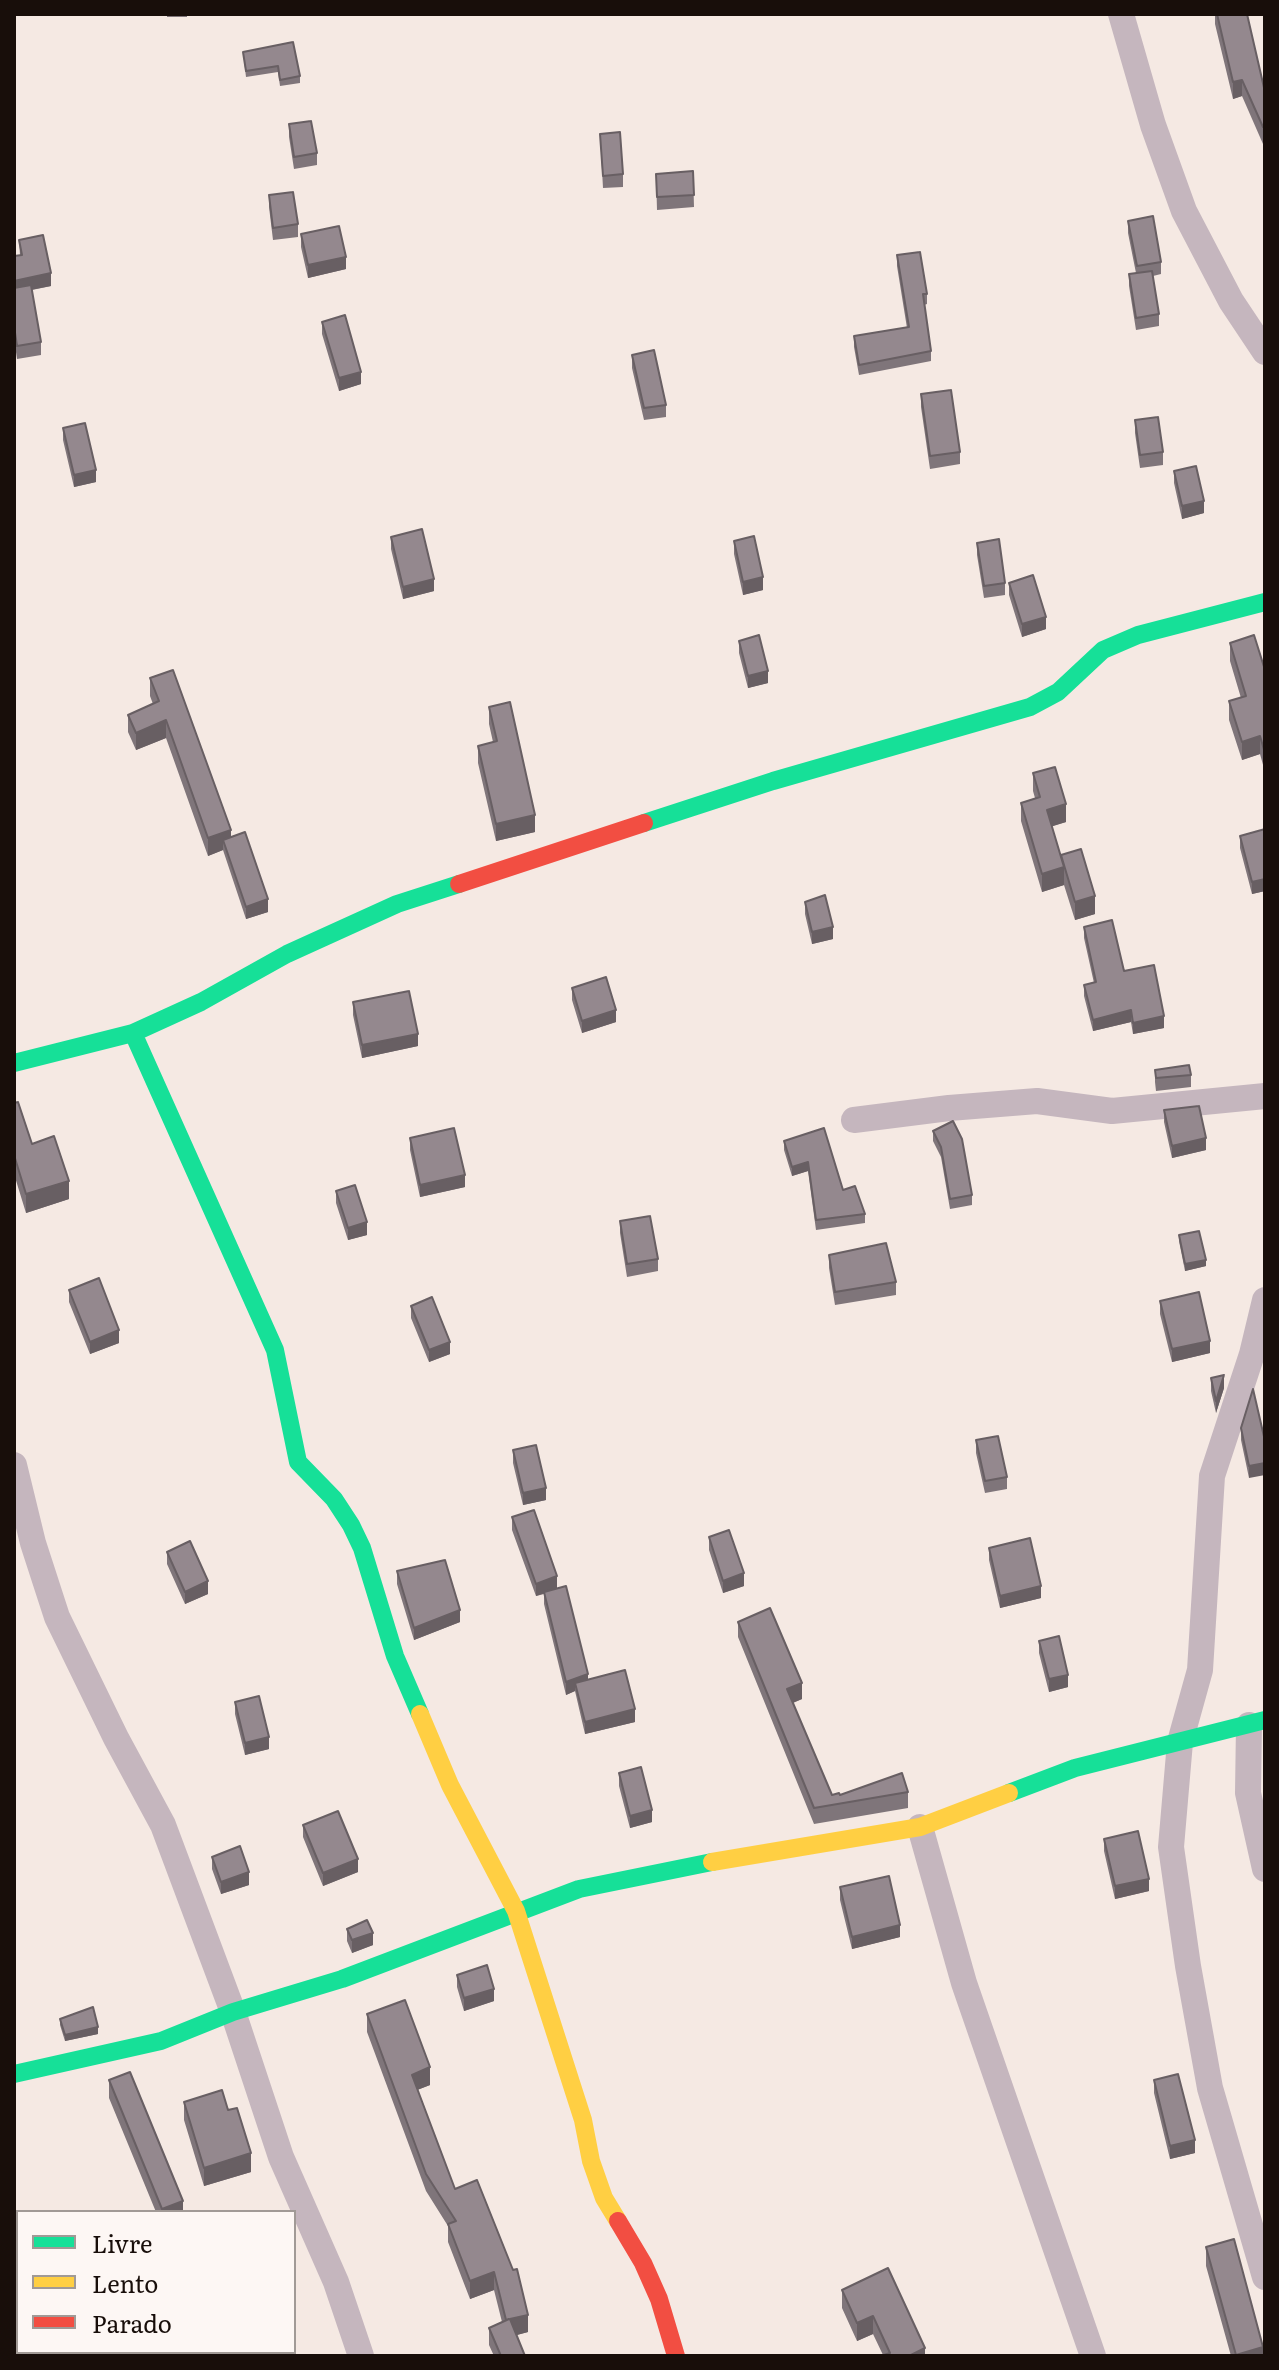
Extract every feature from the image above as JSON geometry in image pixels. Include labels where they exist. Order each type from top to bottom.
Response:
[{"type":"street","points":[[1121,14],[1153,125],[1184,211],[1231,301],[1265,352]]},
{"type":"street","points":[[14,1063],[133,1033],[201,1002],[287,954],[397,904],[773,781],[1030,707],[1058,692],[1103,650],[1138,635],[1265,602]]},
{"type":"street","points":[[133,1033],[275,1350],[298,1462],[334,1499],[351,1525],[362,1548],[395,1656],[450,1785],[516,1911],[583,2120],[591,2161],[604,2198],[643,2263],[659,2299],[676,2356]]},
{"type":"street","points":[[854,1120],[1037,1101],[1112,1111],[1265,1096]]},
{"type":"street","points":[[1265,1300],[1252,1354],[1212,1476],[1200,1670],[1180,1742],[1171,1847],[1210,2088],[1265,2277]]},
{"type":"street","points":[[14,1465],[33,1543],[57,1617],[163,1825],[233,2012],[281,2157],[336,2282],[361,2356]]},
{"type":"street","points":[[14,2074],[161,2041],[233,2012],[342,1979],[516,1911],[593,1886],[920,1827],[1075,1768],[1257,1722],[1248,1793],[1265,1869]]},
{"type":"street","points":[[920,1827],[964,1983],[1093,2356]]},
{"type":"building","points":[[1217,14],[1247,14],[1265,92],[1263,127],[1242,80],[1233,82]]},
{"type":"building","points":[[293,42],[300,76],[280,80],[278,66],[246,71],[243,52]]},
{"type":"building","points":[[311,121],[317,153],[294,157],[289,124]]},
{"type":"building","points":[[620,132],[623,174],[603,176],[600,134]]},
{"type":"building","points":[[693,171],[694,195],[657,197],[656,174]]},
{"type":"building","points":[[293,192],[298,224],[273,228],[269,195]]},
{"type":"building","points":[[1153,216],[1161,262],[1137,266],[1128,221]]},
{"type":"building","points":[[339,226],[346,257],[308,265],[301,234]]},
{"type":"building","points":[[43,235],[51,273],[14,281],[14,256],[22,255],[19,240]]},
{"type":"building","points":[[920,252],[931,351],[859,365],[854,336],[909,327],[897,255]]},
{"type":"building","points":[[1152,271],[1159,314],[1136,318],[1129,274]]},
{"type":"building","points":[[31,285],[41,342],[17,346],[14,288]]},
{"type":"building","points":[[345,315],[361,372],[339,378],[322,322]]},
{"type":"building","points":[[654,350],[666,405],[644,408],[632,355]]},
{"type":"building","points":[[951,390],[960,452],[930,456],[921,394]]},
{"type":"building","points":[[1158,417],[1163,452],[1140,455],[1135,420]]},
{"type":"building","points":[[85,423],[96,470],[74,475],[63,428]]},
{"type":"building","points":[[1196,466],[1204,501],[1182,506],[1174,471]]},
{"type":"building","points":[[422,529],[434,579],[403,587],[391,537]]},
{"type":"building","points":[[754,536],[763,577],[743,582],[734,541]]},
{"type":"building","points":[[999,539],[1005,583],[984,586],[977,543]]},
{"type":"building","points":[[1033,575],[1046,617],[1022,624],[1009,583]]},
{"type":"building","points":[[759,635],[768,671],[748,676],[739,641]]},
{"type":"building","points":[[1254,635],[1265,670],[1265,753],[1260,736],[1242,742],[1229,701],[1246,696],[1230,643]]},
{"type":"building","points":[[173,670],[231,830],[208,838],[166,720],[136,733],[128,715],[159,701],[150,678]]},
{"type":"building","points":[[510,702],[535,815],[496,824],[478,746],[497,741],[489,707]]},
{"type":"building","points":[[1055,767],[1066,804],[1047,810],[1064,867],[1042,874],[1021,803],[1040,797],[1033,773]]},
{"type":"building","points":[[1265,829],[1265,879],[1252,882],[1240,836]]},
{"type":"building","points":[[245,832],[268,899],[246,907],[223,840]]},
{"type":"building","points":[[1081,849],[1095,896],[1075,902],[1061,855]]},
{"type":"building","points":[[825,895],[833,927],[812,932],[805,902]]},
{"type":"building","points":[[1112,920],[1124,971],[1154,965],[1164,1016],[1133,1023],[1131,1010],[1093,1020],[1084,985],[1096,982],[1084,927]]},
{"type":"building","points":[[606,977],[616,1010],[582,1021],[572,988]]},
{"type":"building","points":[[409,991],[418,1034],[362,1045],[353,1002]]},
{"type":"building","points":[[1189,1065],[1191,1075],[1156,1078],[1155,1070]]},
{"type":"building","points":[[18,1102],[32,1144],[54,1136],[69,1181],[26,1194],[14,1155],[14,1103]]},
{"type":"building","points":[[1199,1106],[1206,1138],[1172,1146],[1164,1110]]},
{"type":"building","points":[[953,1121],[962,1139],[972,1195],[950,1199],[941,1147],[933,1131]]},
{"type":"building","points":[[454,1128],[465,1175],[420,1185],[410,1138]]},
{"type":"building","points":[[824,1128],[843,1190],[855,1186],[865,1214],[816,1220],[808,1162],[792,1167],[784,1141]]},
{"type":"building","points":[[355,1185],[367,1222],[348,1228],[336,1191]]},
{"type":"building","points":[[650,1216],[658,1259],[627,1264],[620,1221]]},
{"type":"building","points":[[1199,1231],[1206,1260],[1185,1264],[1179,1235]]},
{"type":"building","points":[[886,1243],[896,1282],[835,1292],[829,1255]]},
{"type":"building","points":[[99,1278],[119,1330],[90,1342],[69,1290]]},
{"type":"building","points":[[1199,1292],[1210,1341],[1172,1349],[1160,1301]]},
{"type":"building","points":[[432,1297],[450,1342],[429,1350],[411,1306]]},
{"type":"building","points":[[1224,1375],[1216,1401],[1211,1378]]},
{"type":"building","points":[[1253,1389],[1265,1441],[1265,1463],[1249,1466],[1241,1428]]},
{"type":"building","points":[[998,1436],[1007,1477],[985,1481],[976,1440]]},
{"type":"building","points":[[536,1445],[546,1488],[523,1493],[513,1450]]},
{"type":"building","points":[[534,1510],[557,1576],[536,1584],[512,1517]]},
{"type":"building","points":[[729,1530],[744,1573],[723,1581],[709,1537]]},
{"type":"building","points":[[1030,1538],[1041,1586],[1000,1596],[989,1548]]},
{"type":"building","points":[[190,1541],[208,1581],[185,1592],[167,1552]]},
{"type":"building","points":[[445,1560],[460,1610],[414,1628],[397,1571]]},
{"type":"building","points":[[566,1586],[588,1674],[566,1682],[544,1592]]},
{"type":"building","points":[[770,1608],[802,1683],[787,1689],[832,1795],[902,1773],[908,1792],[814,1808],[738,1622]]},
{"type":"building","points":[[1059,1636],[1068,1675],[1049,1679],[1039,1641]]},
{"type":"building","points":[[625,1670],[635,1709],[585,1722],[575,1683]]},
{"type":"building","points":[[259,1696],[269,1737],[245,1743],[235,1702]]},
{"type":"building","points":[[641,1767],[652,1810],[630,1816],[619,1773]]},
{"type":"building","points":[[338,1811],[358,1859],[323,1873],[303,1825]]},
{"type":"building","points":[[1138,1831],[1149,1879],[1115,1886],[1104,1839]]},
{"type":"building","points":[[240,1846],[249,1872],[221,1882],[212,1857]]},
{"type":"building","points":[[889,1876],[900,1925],[852,1937],[840,1887]]},
{"type":"building","points":[[367,1920],[373,1933],[352,1940],[347,1929]]},
{"type":"building","points":[[487,1965],[494,1989],[464,1998],[457,1975]]},
{"type":"building","points":[[405,2000],[430,2067],[412,2075],[455,2189],[477,2180],[513,2270],[517,2269],[528,2315],[510,2319],[525,2356],[501,2356],[489,2328],[509,2319],[506,2320],[494,2272],[470,2281],[448,2224],[456,2221],[426,2174],[367,2014]]},
{"type":"building","points":[[93,2007],[98,2027],[65,2035],[60,2019]]},
{"type":"building","points":[[130,2072],[183,2201],[162,2209],[109,2080]]},
{"type":"building","points":[[1178,2074],[1195,2140],[1170,2146],[1154,2080]]},
{"type":"building","points":[[222,2090],[228,2110],[237,2108],[251,2153],[204,2168],[184,2102]]},
{"type":"building","points":[[1234,2239],[1263,2347],[1236,2355],[1206,2247]]},
{"type":"building","points":[[888,2268],[925,2348],[909,2356],[881,2356],[890,2353],[873,2316],[857,2323],[842,2290]]},
{"type":"traffic: fast","points":[[644,823],[773,781],[1030,707],[1058,692],[1103,650],[1138,635],[1265,602]]},
{"type":"traffic: fast","points":[[14,1063],[133,1033],[201,1002],[287,954],[397,904],[459,884]]},
{"type":"traffic: fast","points":[[133,1033],[275,1350],[298,1462],[334,1499],[351,1525],[362,1548],[395,1656],[420,1714]]},
{"type":"traffic: fast","points":[[1009,1793],[1075,1768],[1265,1720]]},
{"type":"traffic: fast","points":[[14,2074],[161,2041],[233,2012],[342,1979],[579,1889],[712,1862]]},
{"type":"traffic: slow","points":[[420,1714],[450,1785],[516,1911],[583,2120],[591,2161],[604,2198],[618,2221]]},
{"type":"traffic: slow","points":[[712,1862],[920,1827],[1009,1793]]},
{"type":"traffic: jam","points":[[459,884],[644,823]]},
{"type":"traffic: jam","points":[[618,2221],[643,2263],[659,2299],[676,2356]]}]
